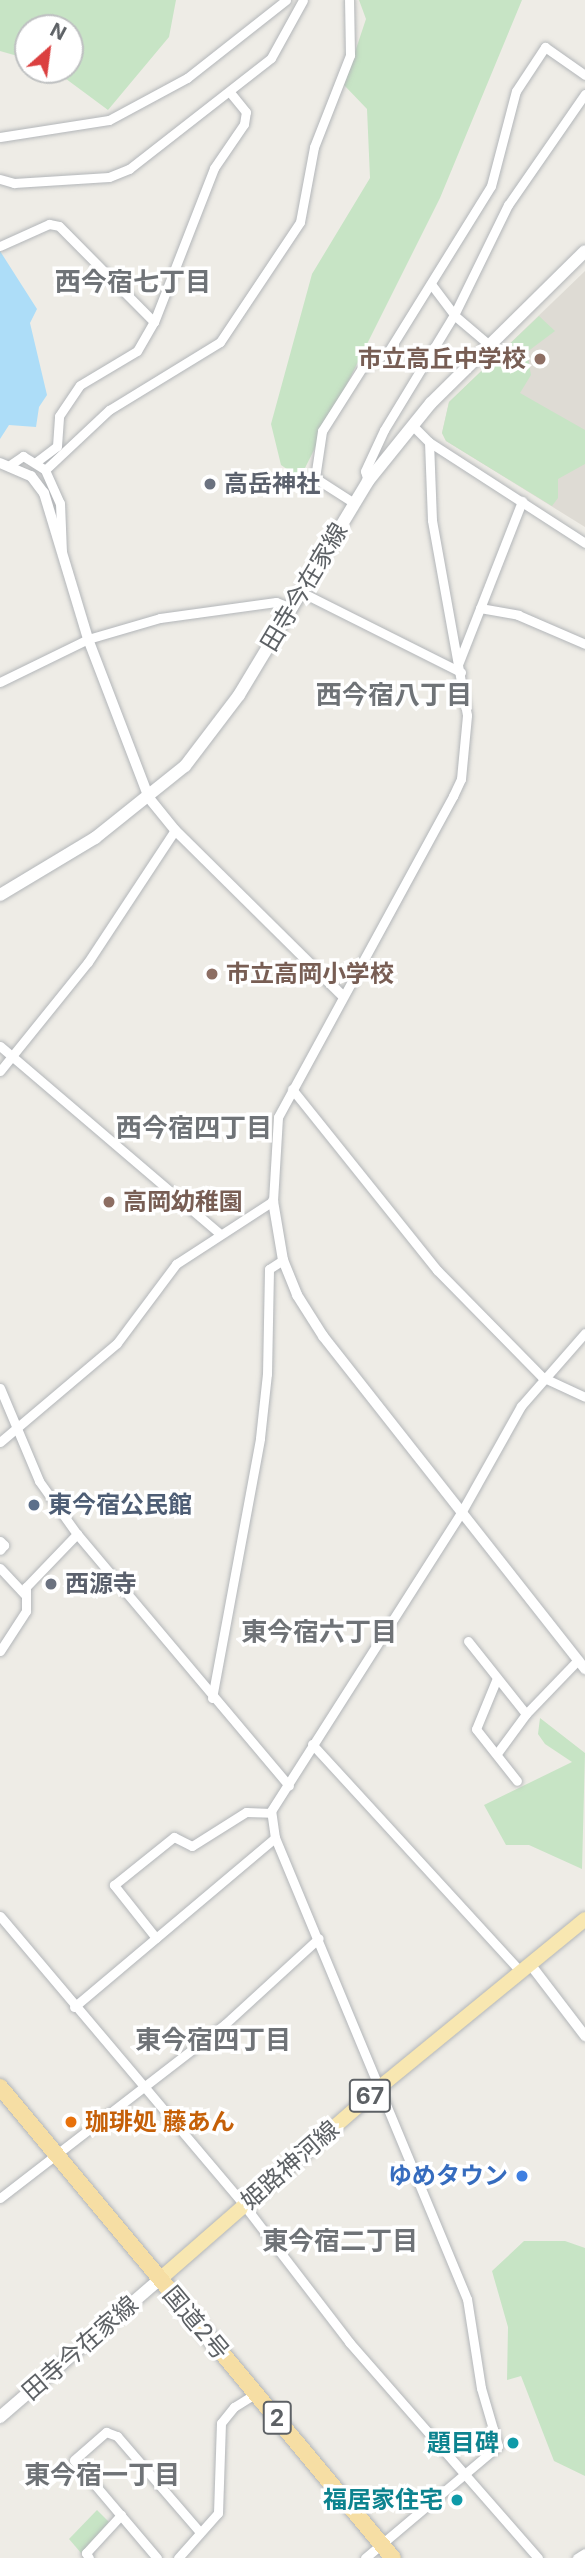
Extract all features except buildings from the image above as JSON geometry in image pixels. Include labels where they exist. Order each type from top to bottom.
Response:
[{"type":"highway","name":"国道2号","points":[[0,2087],[393,2558]]},
{"type":"main road","name":"田寺今在家線","points":[[0,895],[95,838],[149,798],[185,766],[222,720],[368,481],[412,425],[487,344],[585,251]]},
{"type":"main road","name":"姫路神河線","points":[[160,2279],[380,2087],[585,1919]]},
{"type":"main road","name":"田寺今在家線","points":[[0,2417],[160,2279]]},
{"type":"street","points":[[0,137],[109,120],[187,78],[286,0]]},
{"type":"street","points":[[0,179],[13,183],[109,177],[168,142],[271,58],[303,0]]},
{"type":"street","points":[[45,470],[109,410],[220,342],[300,222],[314,147],[350,55],[349,0]]},
{"type":"street","points":[[354,503],[315,478],[322,431],[362,368],[388,352],[491,186],[516,91],[545,47],[585,75]]},
{"type":"street","points":[[36,462],[57,446],[59,416],[80,385],[137,351],[153,322],[214,168],[244,124],[246,112],[230,92]]},
{"type":"street","points":[[368,481],[366,471],[384,430],[454,315],[508,205],[585,94]]},
{"type":"street","points":[[0,246],[49,224],[59,226],[153,322]]},
{"type":"street","points":[[431,284],[454,315],[487,344]]},
{"type":"street","points":[[412,425],[429,442],[585,543]]},
{"type":"street","points":[[429,442],[432,520],[467,715],[461,779],[278,1117],[273,1201],[283,1260],[297,1295],[323,1336],[582,1665],[526,1714],[498,1752]]},
{"type":"street","points":[[5,464],[23,456],[45,470],[60,503],[62,554]]},
{"type":"street","points":[[5,464],[31,476],[44,492],[88,639],[149,798],[175,830],[343,996]]},
{"type":"street","points":[[459,662],[522,501]]},
{"type":"street","points":[[301,592],[461,672]]},
{"type":"street","points":[[0,681],[88,639],[160,618],[276,602],[292,608]]},
{"type":"street","points":[[480,608],[518,615],[585,644]]},
{"type":"street","points":[[0,1071],[88,962],[175,830]]},
{"type":"street","points":[[0,1046],[220,1234]]},
{"type":"street","points":[[292,1089],[437,1270],[542,1377],[585,1397]]},
{"type":"street","points":[[0,1442],[18,1424],[117,1343],[176,1264],[273,1201]]},
{"type":"street","points":[[212,1698],[260,1438],[267,1374],[269,1269],[283,1260]]},
{"type":"street","points":[[365,2558],[498,2446],[481,2388],[467,2299],[319,1938],[275,1838],[271,1813],[312,1744],[462,1511],[521,1406],[542,1377],[574,1349],[585,1333]]},
{"type":"street","points":[[0,1388],[18,1424],[39,1481],[77,1534],[212,1698],[289,1786]]},
{"type":"street","points":[[1,1648],[26,1611],[26,1587],[77,1534]]},
{"type":"street","points":[[0,1541],[4,1545],[0,1550]]},
{"type":"street","points":[[0,1568],[26,1596]]},
{"type":"street","points":[[468,1641],[526,1714]]},
{"type":"street","points":[[497,1678],[476,1729],[498,1752],[517,1782]]},
{"type":"street","points":[[312,1744],[525,1968],[585,2036]]},
{"type":"street","points":[[156,1938],[114,1885],[174,1837],[192,1846],[246,1812],[271,1813]]},
{"type":"street","points":[[74,2007],[275,1838]]},
{"type":"street","points":[[0,1916],[74,2007],[144,2083],[244,2205],[349,2342],[462,2475],[538,2558]]},
{"type":"street","points":[[0,2199],[144,2083],[225,2024],[319,1938]]},
{"type":"street","points":[[178,2558],[199,2531],[218,2513],[220,2423],[234,2407],[256,2393]]},
{"type":"street","points":[[157,2558],[74,2460],[106,2432],[117,2435],[199,2531]]},
{"type":"street","points":[[89,2558],[86,2553],[121,2515]]},
{"type":"street","points":[[577,2558],[585,2553]]},
{"type":"shaded area","name":"市立高丘中学校","points":[[585,271],[585,527],[446,441],[442,433],[449,402]]},
{"type":"green space","points":[[0,0],[176,0],[169,37],[108,110],[73,84],[84,84],[84,14],[14,14],[14,55],[0,51]]},
{"type":"green space","points":[[359,0],[522,0],[440,198],[300,478],[281,465],[271,424],[312,274],[370,178],[367,109],[344,85],[366,19]]},
{"type":"green space","name":"市立高丘中学校","points":[[539,316],[555,331],[527,352],[531,375],[520,393],[585,430],[585,464],[558,479],[558,498],[552,506],[446,441],[442,433],[449,402]]},
{"type":"green space","points":[[540,1718],[585,1753],[582,1869],[529,1845],[506,1845],[484,1805],[572,1762],[545,1744],[538,1734]]},
{"type":"green space","points":[[524,2241],[565,2241],[585,2248],[585,2476],[554,2461],[521,2376],[507,2380],[508,2327],[492,2271]]},
{"type":"green space","points":[[97,2510],[109,2522],[81,2553],[69,2539]]},
{"type":"water","points":[[0,251],[37,309],[30,323],[47,395],[39,407],[36,427],[9,425],[0,439]]},
{"type":"place","name":"市立高丘中学校","points":[[540,359]]},
{"type":"place","name":"高岳神社","points":[[210,484]]},
{"type":"place","name":"市立高岡小学校","points":[[212,974]]},
{"type":"place","name":"高岡幼稚園","points":[[109,1202]]},
{"type":"place","name":"東今宿公民館","points":[[34,1505]]},
{"type":"place","name":"西源寺","points":[[51,1584]]},
{"type":"place","name":"珈琲処 藤あん","points":[[71,2122]]},
{"type":"place","name":"ゆめタウン","points":[[522,2176]]},
{"type":"place","name":"題目碑","points":[[513,2443]]},
{"type":"place","name":"福居家住宅","points":[[457,2500]]},
{"type":"district","name":"西今宿七丁目","points":[[133,282]]},
{"type":"district","name":"西今宿八丁目","points":[[394,695]]},
{"type":"district","name":"西今宿四丁目","points":[[194,1128]]},
{"type":"district","name":"東今宿六丁目","points":[[319,1632]]},
{"type":"district","name":"東今宿四丁目","points":[[213,2040]]},
{"type":"district","name":"東今宿二丁目","points":[[340,2241]]},
{"type":"district","name":"東今宿一丁目","points":[[102,2475]]}]
